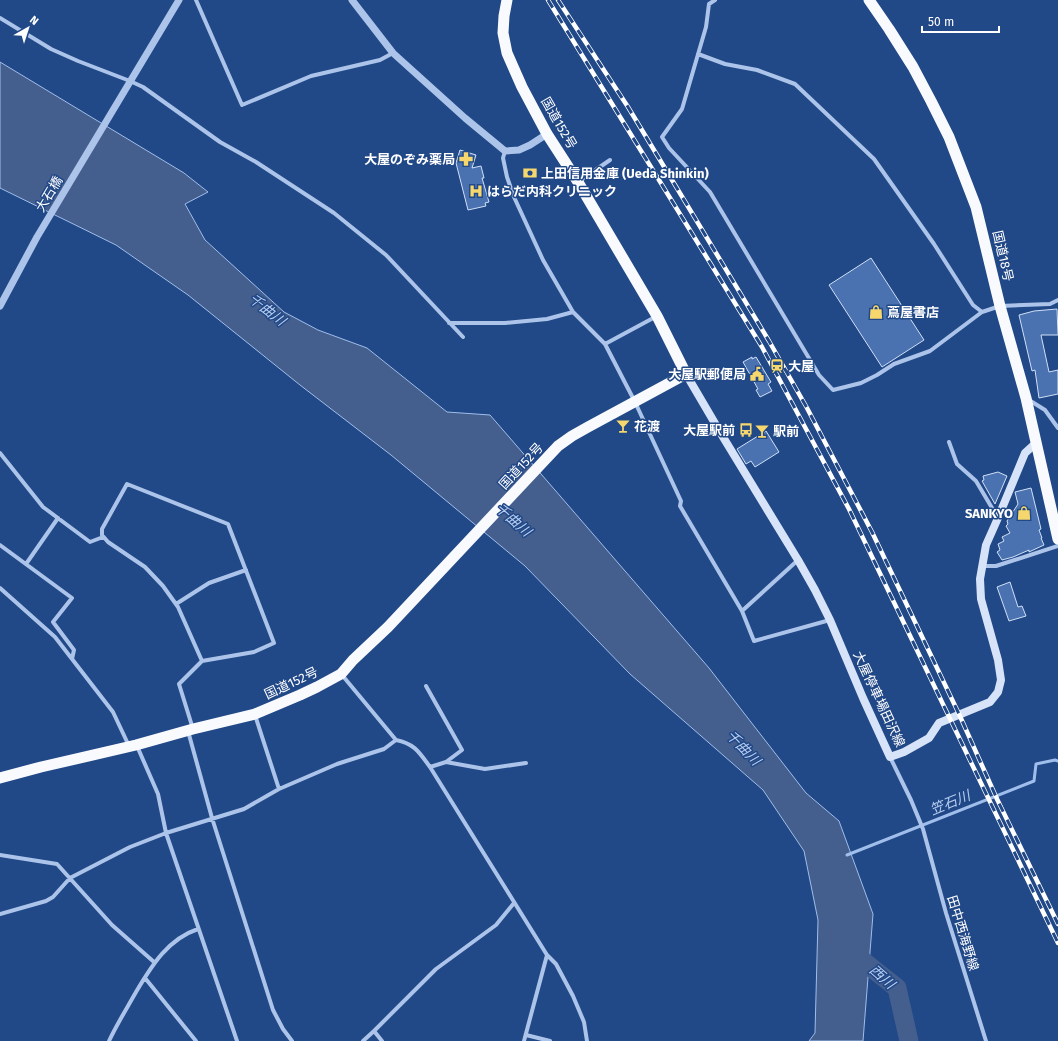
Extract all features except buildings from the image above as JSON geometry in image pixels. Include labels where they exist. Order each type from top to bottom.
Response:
[{"type":"highway","name":"国道152号","points":[[0,778],[133,746],[255,714],[300,695],[341,674],[353,660],[388,627],[558,446],[588,427],[686,374],[657,316],[578,182],[547,134],[522,87],[507,53],[503,33],[507,0]]},
{"type":"highway","name":"国道18号","points":[[869,0],[913,67],[949,137],[976,207],[1000,306],[1026,398],[1058,539]]},
{"type":"main road","name":"大屋停車場田沢線","points":[[686,374],[815,590],[830,620],[890,757],[904,752],[929,738],[939,723],[990,702],[998,692],[1001,680],[998,660],[981,599],[980,579],[986,545],[1025,453],[1036,443]]},
{"type":"street","name":"大石橋","points":[[0,306],[37,236],[179,0]]},
{"type":"street","points":[[196,0],[242,105],[311,76],[380,60],[393,53]]},
{"type":"street","points":[[352,0],[393,53],[465,118],[505,151],[519,150],[547,134]]},
{"type":"street","points":[[715,0],[708,2],[706,27],[682,109],[662,137],[669,148],[710,192],[819,375],[833,390],[862,383],[894,364],[930,351],[982,312],[1000,306],[1050,304],[1058,300]]},
{"type":"street","points":[[0,18],[51,48],[78,61],[130,80],[143,87],[220,142],[256,162],[334,213],[386,255],[463,337]]},
{"type":"street","points":[[698,54],[725,64],[757,70],[795,84],[874,159],[934,244],[973,305],[982,312]]},
{"type":"street","points":[[505,151],[503,158],[507,177],[514,197],[544,260],[573,312],[605,344],[635,402],[681,501],[680,506],[742,611],[754,641],[830,620]]},
{"type":"street","points":[[578,182],[610,160]]},
{"type":"street","points":[[449,323],[505,323],[547,319],[573,312]]},
{"type":"street","points":[[605,344],[657,316]]},
{"type":"street","points":[[1026,398],[1046,410],[1058,428]]},
{"type":"street","points":[[949,442],[957,464],[976,481],[998,518]]},
{"type":"street","points":[[0,453],[43,507],[90,542],[103,538]]},
{"type":"street","points":[[202,661],[176,604],[163,586],[145,567],[103,538],[101,532],[102,529],[127,484],[228,524],[274,643],[254,652],[202,661],[179,684],[212,818],[273,1010],[283,1029],[292,1041]]},
{"type":"street","points":[[26,564],[58,518]]},
{"type":"street","points":[[0,545],[72,598],[52,622],[74,650],[72,659]]},
{"type":"street","points":[[982,566],[996,566],[1058,546]]},
{"type":"street","points":[[742,611],[798,560]]},
{"type":"street","points":[[176,604],[209,583],[246,570]]},
{"type":"street","points":[[0,588],[55,637],[113,712],[133,746],[158,794],[166,833],[236,1041]]},
{"type":"street","points":[[341,674],[396,740],[404,742],[415,748],[430,767],[547,955],[556,964],[573,996],[584,1022],[587,1041]]},
{"type":"street","points":[[426,686],[462,750],[446,762],[430,767]]},
{"type":"street","points":[[255,714],[279,789]]},
{"type":"street","points":[[0,914],[46,901],[53,897],[70,878],[130,848],[166,833],[244,809],[279,789],[337,764],[384,749],[396,740]]},
{"type":"street","name":"田中西海野線","points":[[890,757],[920,820],[946,913],[986,1041]]},
{"type":"street","points":[[446,762],[486,769],[526,763]]},
{"type":"street","points":[[0,855],[57,864],[112,925],[154,962]]},
{"type":"street","points":[[363,1041],[436,969],[496,925],[514,903]]},
{"type":"street","points":[[109,1041],[118,1022],[154,962],[170,946],[189,932],[198,929]]},
{"type":"street","points":[[524,1041],[547,955]]},
{"type":"street","points":[[144,978],[196,1041]]},
{"type":"street","points":[[374,1031],[382,1041]]},
{"type":"street","points":[[526,1035],[550,1041]]},
{"type":"water","name":"千曲川","points":[[0,62],[184,173],[208,192],[185,204],[205,240],[284,312],[318,330],[367,348],[447,412],[490,415],[709,668],[806,793],[839,821],[873,914],[863,1041],[809,1041],[815,1033],[818,920],[804,851],[763,790],[630,674],[525,566],[391,455],[300,385],[188,295],[116,245],[0,188]]},
{"type":"waterway","name":"笠石川","points":[[847,855],[1034,781],[1036,764],[1055,760],[1058,761]]},
{"type":"waterway","name":"西川","points":[[848,949],[897,988],[909,1041]]},
{"type":"railway","points":[[548,0],[762,347],[849,509],[1058,943]]},
{"type":"railway","points":[[558,0],[628,107],[769,341],[807,408],[872,532],[959,714],[997,799],[1058,924]]},
{"type":"place","name":"大屋のぞみ薬局","points":[[466,159]]},
{"type":"place","name":"上田信用金庫 (Ueda Shinkin)","points":[[530,173]]},
{"type":"place","name":"はらだ内科クリニック","points":[[476,191]]},
{"type":"place","name":"蔦屋書店","points":[[876,312]]},
{"type":"place","name":"大屋","points":[[777,366]]},
{"type":"place","name":"大屋駅郵便局","points":[[757,374]]},
{"type":"place","name":"花渡","points":[[623,426]]},
{"type":"place","name":"大屋駅前","points":[[746,430]]},
{"type":"place","name":"駅前","points":[[762,431]]},
{"type":"place","name":"SANKYO","points":[[1024,513]]}]
